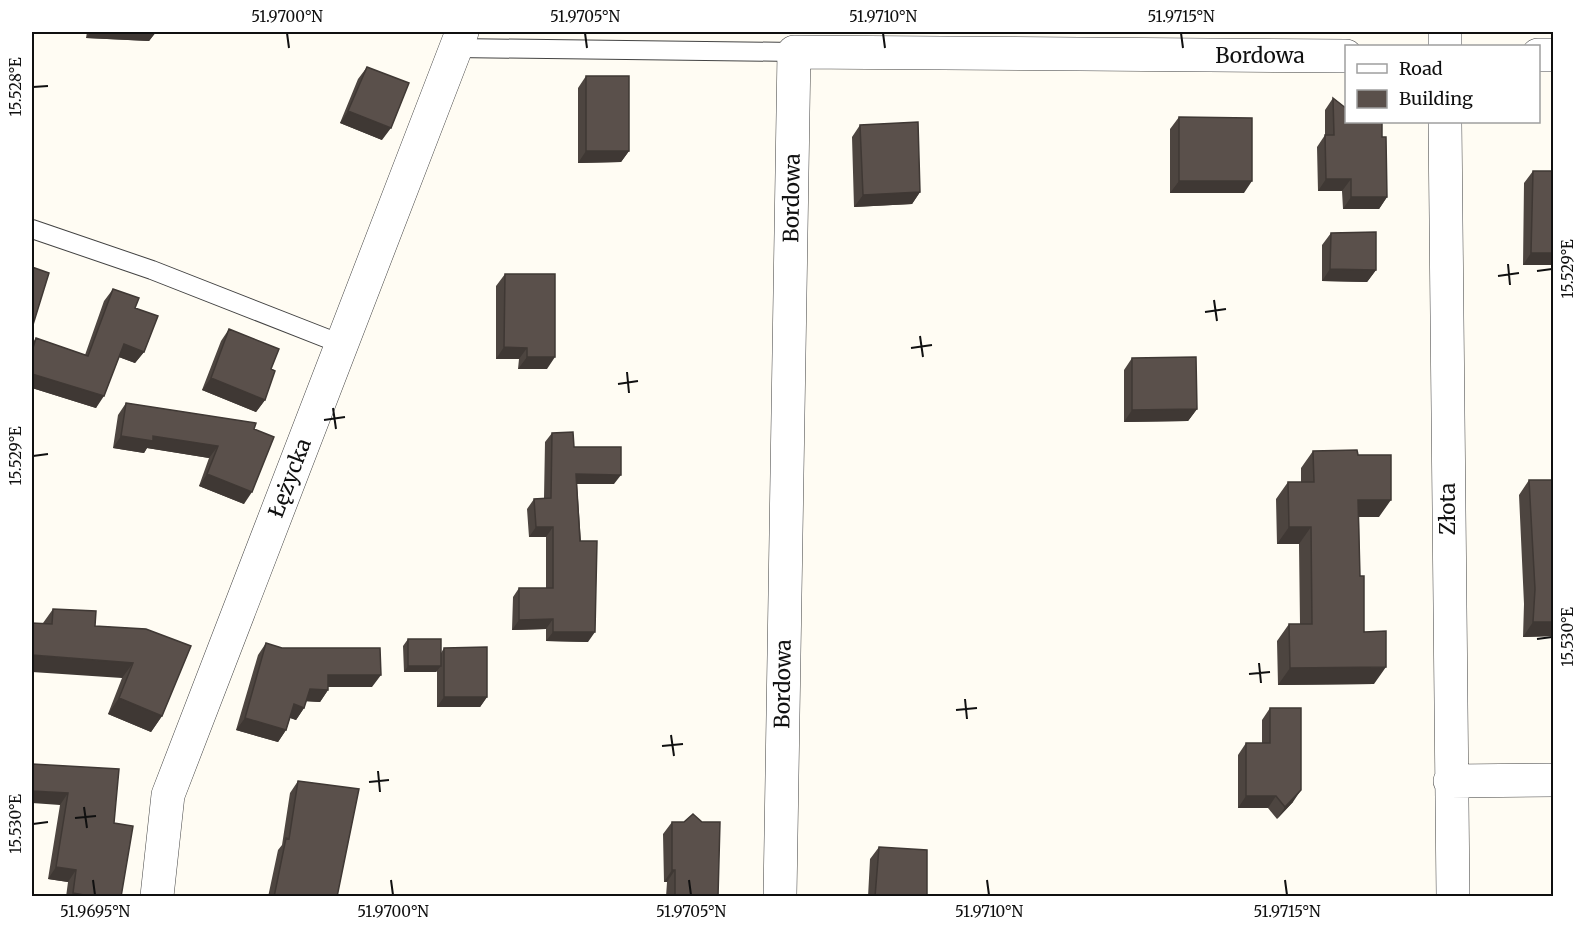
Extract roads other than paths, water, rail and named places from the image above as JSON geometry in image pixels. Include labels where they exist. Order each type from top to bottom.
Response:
[{"type":"street","name":"Łężycka","points":[[157,897],[168,795],[459,40]]},
{"type":"street","name":"Bordowa","points":[[780,897],[794,52],[1345,56]]},
{"type":"street","name":"Złota","points":[[1445,123],[1450,781],[1453,897]]},
{"type":"street","points":[[1450,781],[1554,780]]},
{"type":"lane","points":[[459,40],[794,52]]},
{"type":"lane","points":[[32,229],[152,270],[341,344]]}]
